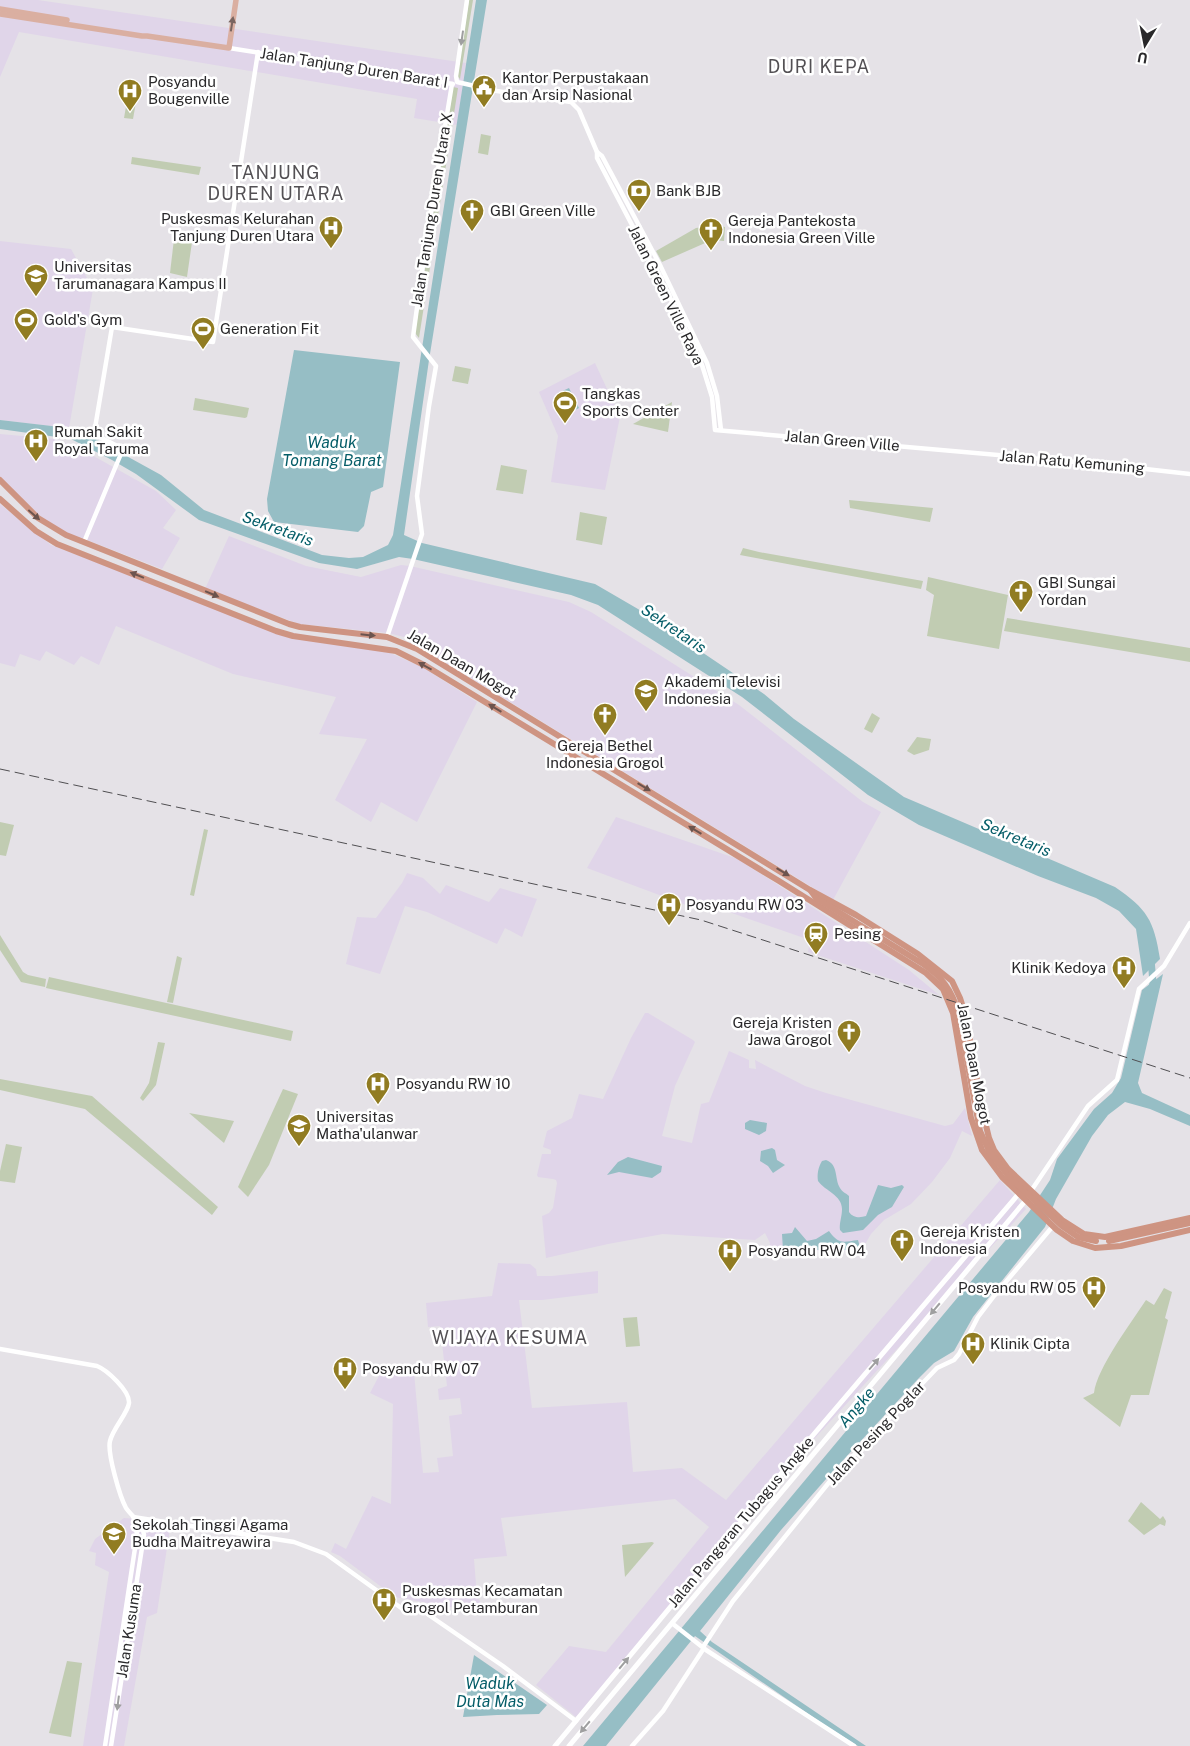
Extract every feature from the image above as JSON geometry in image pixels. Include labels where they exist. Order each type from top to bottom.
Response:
[{"type":"highway","name":"Jalan Daan Mogot","points":[[0,480],[38,518],[55,530],[84,542],[289,624],[387,638],[417,649],[810,890],[856,915],[918,954],[952,981],[960,998],[969,1031],[982,1109],[989,1138],[1000,1160],[1059,1216],[1084,1234],[1105,1237],[1190,1218]]},
{"type":"highway","name":"Jalan Daan Mogot","points":[[0,499],[51,541],[276,631],[293,636],[396,651],[426,666],[806,898],[911,963],[941,986],[949,1001],[971,1118],[982,1150],[995,1169],[1052,1225],[1073,1240],[1095,1248],[1121,1246],[1190,1230]]},
{"type":"highway","points":[[163,586],[167,575]]},
{"type":"highway","points":[[177,592],[182,581]]},
{"type":"highway","points":[[515,720],[521,712]]},
{"type":"highway","points":[[522,725],[528,716]]},
{"type":"highway","name":"Jalan Daan Mogot","points":[[810,890],[816,898],[830,908],[934,971],[945,982],[956,1002],[980,1131],[989,1151],[1009,1176],[1062,1226],[1078,1237],[1103,1241],[1190,1225]]},
{"type":"highway","name":"Jalan Daan Mogot","points":[[806,898],[830,908]]},
{"type":"highway","points":[[911,963],[918,961],[918,954]]},
{"type":"highway","points":[[921,970],[924,964],[929,962]]},
{"type":"highway","points":[[964,1077],[976,1075]]},
{"type":"main road","points":[[0,14],[229,48],[236,0]]},
{"type":"main road","points":[[0,9],[143,33],[147,36]]},
{"type":"main road","name":"Jalan Pangeran Tubagus Angke","points":[[555,1746],[814,1434],[1019,1194],[1031,1190]]},
{"type":"main road","name":"Jalan Pangeran Tubagus Angke","points":[[569,1746],[674,1625],[816,1449],[1028,1202]]},
{"type":"main road","points":[[959,1265],[964,1267],[966,1272]]},
{"type":"main road","points":[[814,1434],[817,1440],[823,1442]]},
{"type":"main road","points":[[808,1442],[814,1444],[816,1449]]},
{"type":"main road","points":[[606,1685],[608,1690],[615,1692]]},
{"type":"main road","points":[[593,1700],[600,1701],[602,1707]]},
{"type":"street","points":[[458,84],[456,76],[467,0]]},
{"type":"street","name":"Jalan Tanjung Duren Barat I","points":[[229,48],[571,102]]},
{"type":"street","points":[[84,542],[124,449],[94,434],[112,327],[213,342],[258,52]]},
{"type":"street","points":[[450,84],[456,76]]},
{"type":"street","name":"Jalan Tanjung Duren Utara X","points":[[387,638],[411,561],[421,536],[417,496],[436,366],[413,337],[450,84]]},
{"type":"street","name":"Jalan Green Ville Raya","points":[[571,102],[579,110],[597,152],[597,158],[702,364],[712,397],[715,430],[721,430],[717,396],[707,362],[620,188],[602,156],[597,152]]},
{"type":"street","name":"Jalan Green Ville","points":[[721,430],[963,452]]},
{"type":"street","name":"Jalan Ratu Kemuning","points":[[963,452],[1190,474]]},
{"type":"street","points":[[1031,1190],[1088,1106],[1117,1080],[1139,989],[1160,970],[1190,922]]},
{"type":"street","name":"Jalan Pesing Poglar","points":[[632,1746],[663,1712],[732,1601],[835,1475],[937,1368],[954,1360],[978,1317],[1052,1225]]},
{"type":"street","name":"Jalan Kusuma","points":[[0,1349],[97,1366],[108,1372],[125,1392],[129,1401],[116,1426],[110,1446],[111,1462],[125,1505],[134,1519],[142,1525],[144,1536],[111,1746]]},
{"type":"street","points":[[134,1519],[294,1542],[326,1554],[406,1610],[424,1611],[503,1666],[576,1721]]},
{"type":"street","name":"Jalan Kusuma","points":[[105,1746],[137,1536],[134,1519]]},
{"type":"street","points":[[674,1625],[704,1647],[854,1746]]},
{"type":"shaded area","points":[[0,0],[38,0],[466,63],[457,125],[414,118],[417,99],[19,32],[0,77]]},
{"type":"shaded area","points":[[0,241],[71,249],[93,289],[69,428],[0,420]]},
{"type":"shaded area","points":[[595,363],[620,417],[605,490],[551,482],[558,436],[539,392]]},
{"type":"shaded area","points":[[0,434],[55,439],[81,449],[156,491],[176,510],[163,528],[180,538],[162,569],[87,540],[57,532],[0,477]]},
{"type":"shaded area","points":[[0,504],[51,545],[272,629],[379,648],[424,668],[477,702],[417,822],[381,802],[371,822],[335,800],[367,739],[319,734],[336,697],[233,674],[116,626],[99,665],[81,656],[74,665],[46,651],[40,661],[20,654],[15,667],[0,663]]},
{"type":"shaded area","points":[[229,536],[306,566],[361,577],[401,565],[410,566],[569,602],[591,612],[739,705],[863,802],[881,812],[833,900],[404,637],[388,633],[299,624],[205,589]]},
{"type":"shaded area","points":[[616,817],[738,859],[909,970],[939,995],[808,952],[810,940],[723,910],[709,902],[702,911],[587,868]]},
{"type":"shaded area","points":[[407,873],[423,878],[440,894],[446,885],[489,902],[500,888],[537,899],[522,937],[505,928],[497,944],[427,912],[405,906],[380,974],[346,964],[357,917],[376,918],[402,883]]},
{"type":"shaded area","points":[[645,1013],[648,1013],[695,1042],[675,1086],[662,1136],[692,1143],[701,1104],[709,1102],[729,1051],[749,1060],[749,1068],[756,1069],[755,1060],[805,1086],[945,1126],[953,1124],[965,1108],[972,1136],[962,1131],[950,1158],[932,1182],[911,1204],[884,1220],[871,1234],[861,1251],[769,1251],[770,1243],[765,1233],[755,1240],[663,1234],[546,1258],[542,1216],[549,1213],[553,1208],[557,1183],[556,1180],[538,1177],[537,1175],[542,1154],[551,1154],[551,1150],[543,1147],[547,1131],[572,1118],[579,1094],[603,1099],[631,1038]]},
{"type":"shaded area","points":[[1000,1180],[1026,1209],[745,1514],[576,1717],[536,1685],[569,1646],[606,1652],[709,1527],[675,1499],[501,1518],[507,1556],[474,1559],[477,1597],[483,1606],[478,1612],[395,1597],[340,1556],[331,1552],[335,1543],[346,1549],[372,1496],[391,1504],[393,1404],[370,1393],[380,1374],[391,1377],[394,1371],[400,1373],[414,1372],[423,1473],[439,1472],[437,1458],[453,1456],[449,1416],[462,1414],[460,1398],[439,1400],[438,1389],[447,1386],[440,1326],[428,1327],[426,1303],[492,1296],[498,1263],[530,1264],[536,1269],[537,1276],[598,1271],[598,1293],[542,1300],[519,1300],[532,1408],[627,1402],[633,1472],[682,1468],[726,1500]]},
{"type":"shaded area","points":[[124,1518],[171,1522],[157,1613],[147,1617],[124,1746],[83,1746],[109,1572],[95,1565],[96,1553],[89,1551],[95,1539]]},
{"type":"green space","points":[[469,0],[473,0],[460,79],[457,76]]},
{"type":"green space","points":[[453,87],[458,88],[419,338],[415,333]]},
{"type":"green space","points":[[129,89],[138,91],[133,119],[124,118]]},
{"type":"green space","points":[[481,134],[491,136],[488,155],[478,153]]},
{"type":"green space","points":[[132,157],[201,167],[199,175],[131,164]]},
{"type":"green space","points":[[714,225],[725,227],[724,241],[712,240],[662,262],[656,251],[696,228]]},
{"type":"green space","points":[[174,239],[192,242],[187,277],[170,273]]},
{"type":"green space","points":[[455,366],[471,369],[468,384],[452,381]]},
{"type":"green space","points":[[195,398],[249,408],[247,417],[193,410]]},
{"type":"green space","points":[[672,402],[668,432],[633,424]]},
{"type":"green space","points":[[501,465],[527,470],[523,494],[496,490]]},
{"type":"green space","points":[[849,500],[933,508],[930,522],[850,508]]},
{"type":"green space","points":[[580,512],[607,517],[602,545],[576,540]]},
{"type":"green space","points":[[743,548],[923,581],[921,589],[740,555]]},
{"type":"green space","points":[[928,577],[1008,595],[999,649],[927,636],[934,595],[926,590]]},
{"type":"green space","points":[[1007,618],[1190,648],[1190,662],[1004,631]]},
{"type":"green space","points":[[872,713],[880,718],[872,733],[864,729]]},
{"type":"green space","points":[[917,737],[931,739],[929,750],[914,755],[907,751]]},
{"type":"green space","points":[[0,822],[14,825],[6,856],[0,855]]},
{"type":"green space","points":[[204,829],[208,830],[194,896],[190,895]]},
{"type":"green space","points":[[0,935],[23,972],[46,979],[45,987],[21,982],[0,950]]},
{"type":"green space","points":[[177,956],[182,958],[173,1003],[167,1002]]},
{"type":"green space","points":[[49,977],[293,1031],[291,1041],[46,988]]},
{"type":"green space","points":[[158,1042],[165,1043],[156,1085],[143,1101],[140,1098],[149,1083]]},
{"type":"green space","points":[[0,1079],[92,1096],[218,1207],[212,1215],[85,1109],[0,1090]]},
{"type":"green space","points":[[283,1089],[298,1094],[269,1165],[248,1197],[238,1187]]},
{"type":"green space","points":[[189,1113],[234,1121],[224,1143]]},
{"type":"green space","points":[[6,1144],[22,1147],[15,1183],[0,1181],[0,1171]]},
{"type":"green space","points":[[1164,1288],[1172,1292],[1165,1318],[1168,1320],[1149,1395],[1131,1395],[1120,1427],[1083,1398],[1094,1393],[1101,1371],[1146,1300],[1154,1305]]},
{"type":"green space","points":[[637,1317],[640,1346],[626,1347],[623,1318]]},
{"type":"green space","points":[[1141,1502],[1160,1519],[1163,1516],[1166,1521],[1165,1526],[1160,1524],[1144,1535],[1128,1521]]},
{"type":"green space","points":[[654,1543],[625,1577],[622,1545]]},
{"type":"green space","points":[[67,1661],[82,1663],[71,1737],[49,1733]]},
{"type":"water","points":[[476,0],[487,0],[429,360],[404,535],[422,543],[595,584],[638,609],[764,694],[794,719],[904,797],[1115,887],[1142,909],[1155,934],[1160,959],[1143,976],[1136,929],[1119,911],[1096,898],[1038,876],[919,825],[868,795],[742,697],[598,605],[571,595],[413,559],[399,557],[357,569],[319,563],[199,520],[136,474],[71,439],[0,429],[0,420],[69,428],[92,437],[161,475],[204,510],[322,555],[349,558],[363,557],[388,545],[393,535]]},
{"type":"water","name":"Waduk Tomang Barat","points":[[294,350],[400,362],[383,487],[371,492],[364,526],[358,532],[274,522],[268,511],[267,499]]},
{"type":"water","points":[[569,388],[579,408],[569,413],[558,393]]},
{"type":"water","points":[[1163,974],[1138,1083],[1142,1093],[1190,1115],[1190,1126],[1150,1109],[1125,1102],[1108,1115],[1092,1136],[1056,1199],[1045,1227],[973,1317],[954,1351],[934,1363],[834,1470],[781,1530],[700,1631],[712,1642],[866,1746],[858,1746],[826,1726],[695,1636],[606,1746],[583,1746],[1029,1212],[1050,1180],[1057,1159],[1094,1109],[1112,1093],[1121,1078],[1142,990]]},
{"type":"water","points":[[750,1120],[767,1123],[766,1131],[759,1135],[745,1129],[745,1123]]},
{"type":"water","points":[[772,1148],[775,1150],[777,1160],[785,1165],[773,1173],[768,1166],[760,1161],[761,1151]]},
{"type":"water","points":[[628,1157],[662,1166],[661,1172],[652,1178],[619,1172],[607,1175],[618,1162]]},
{"type":"water","points":[[826,1160],[835,1168],[838,1184],[849,1196],[849,1212],[855,1216],[866,1216],[878,1185],[891,1188],[902,1185],[904,1187],[892,1207],[878,1215],[863,1230],[843,1233],[840,1230],[841,1204],[818,1181],[820,1166],[822,1161]]},
{"type":"water","points":[[795,1227],[807,1241],[816,1239],[829,1231],[836,1239],[842,1242],[858,1240],[860,1247],[857,1250],[783,1250],[782,1234],[792,1233]]},
{"type":"water","name":"Waduk Duta Mas","points":[[474,1655],[547,1705],[539,1714],[463,1717]]},
{"type":"waterway","name":"Sekretaris","points":[[1151,959],[1153,983],[1151,991]]},
{"type":"railway","points":[[0,769],[701,920],[1190,1078]]},
{"type":"place","name":"Kantor Perpustakaan dan Arsip Nasional","points":[[484,108]]},
{"type":"place","name":"Posyandu Bougenville","points":[[130,112]]},
{"type":"place","name":"Bank BJB","points":[[639,212]]},
{"type":"place","name":"GBI Green Ville","points":[[472,232]]},
{"type":"place","name":"Puskesmas Kelurahan Tanjung Duren Utara","points":[[331,249]]},
{"type":"place","name":"Gereja Pantekosta Indonesia Green Ville","points":[[711,251]]},
{"type":"place","name":"Universitas Tarumanagara Kampus II","points":[[36,297]]},
{"type":"place","name":"Gold's Gym","points":[[26,341]]},
{"type":"place","name":"Generation Fit","points":[[203,350]]},
{"type":"place","name":"Tangkas Sports Center","points":[[565,424]]},
{"type":"place","name":"Rumah Sakit Royal Taruma","points":[[36,462]]},
{"type":"place","name":"GBI Sungai Yordan","points":[[1021,613]]},
{"type":"place","name":"Akademi Televisi Indonesia","points":[[646,712]]},
{"type":"place","name":"Gereja Bethel Indonesia Grogol","points":[[605,736]]},
{"type":"place","name":"Posyandu RW 03","points":[[669,926]]},
{"type":"place","name":"Pesing","points":[[816,955]]},
{"type":"place","name":"Klinik Kedoya","points":[[1124,989]]},
{"type":"place","name":"Gereja Kristen Jawa Grogol","points":[[849,1053]]},
{"type":"place","name":"Posyandu RW 10","points":[[378,1105]]},
{"type":"place","name":"Universitas Matha'ulanwar","points":[[299,1147]]},
{"type":"place","name":"Gereja Kristen Indonesia","points":[[902,1262]]},
{"type":"place","name":"Posyandu RW 04","points":[[730,1272]]},
{"type":"place","name":"Posyandu RW 05","points":[[1094,1309]]},
{"type":"place","name":"Klinik Cipta","points":[[973,1365]]},
{"type":"place","name":"Posyandu RW 07","points":[[345,1390]]},
{"type":"place","name":"Sekolah Tinggi Agama Budha Maitreyawira","points":[[114,1555]]},
{"type":"place","name":"Puskesmas Kecamatan Grogol Petamburan","points":[[384,1621]]},
{"type":"district","name":"DURI KEPA","points":[[819,67]]},
{"type":"district","name":"TANJUNG DUREN UTARA","points":[[276,183]]},
{"type":"district","name":"WIJAYA KESUMA","points":[[510,1338]]},
{"type":"water label","name":"Angke","points":[[856,1407]]}]
